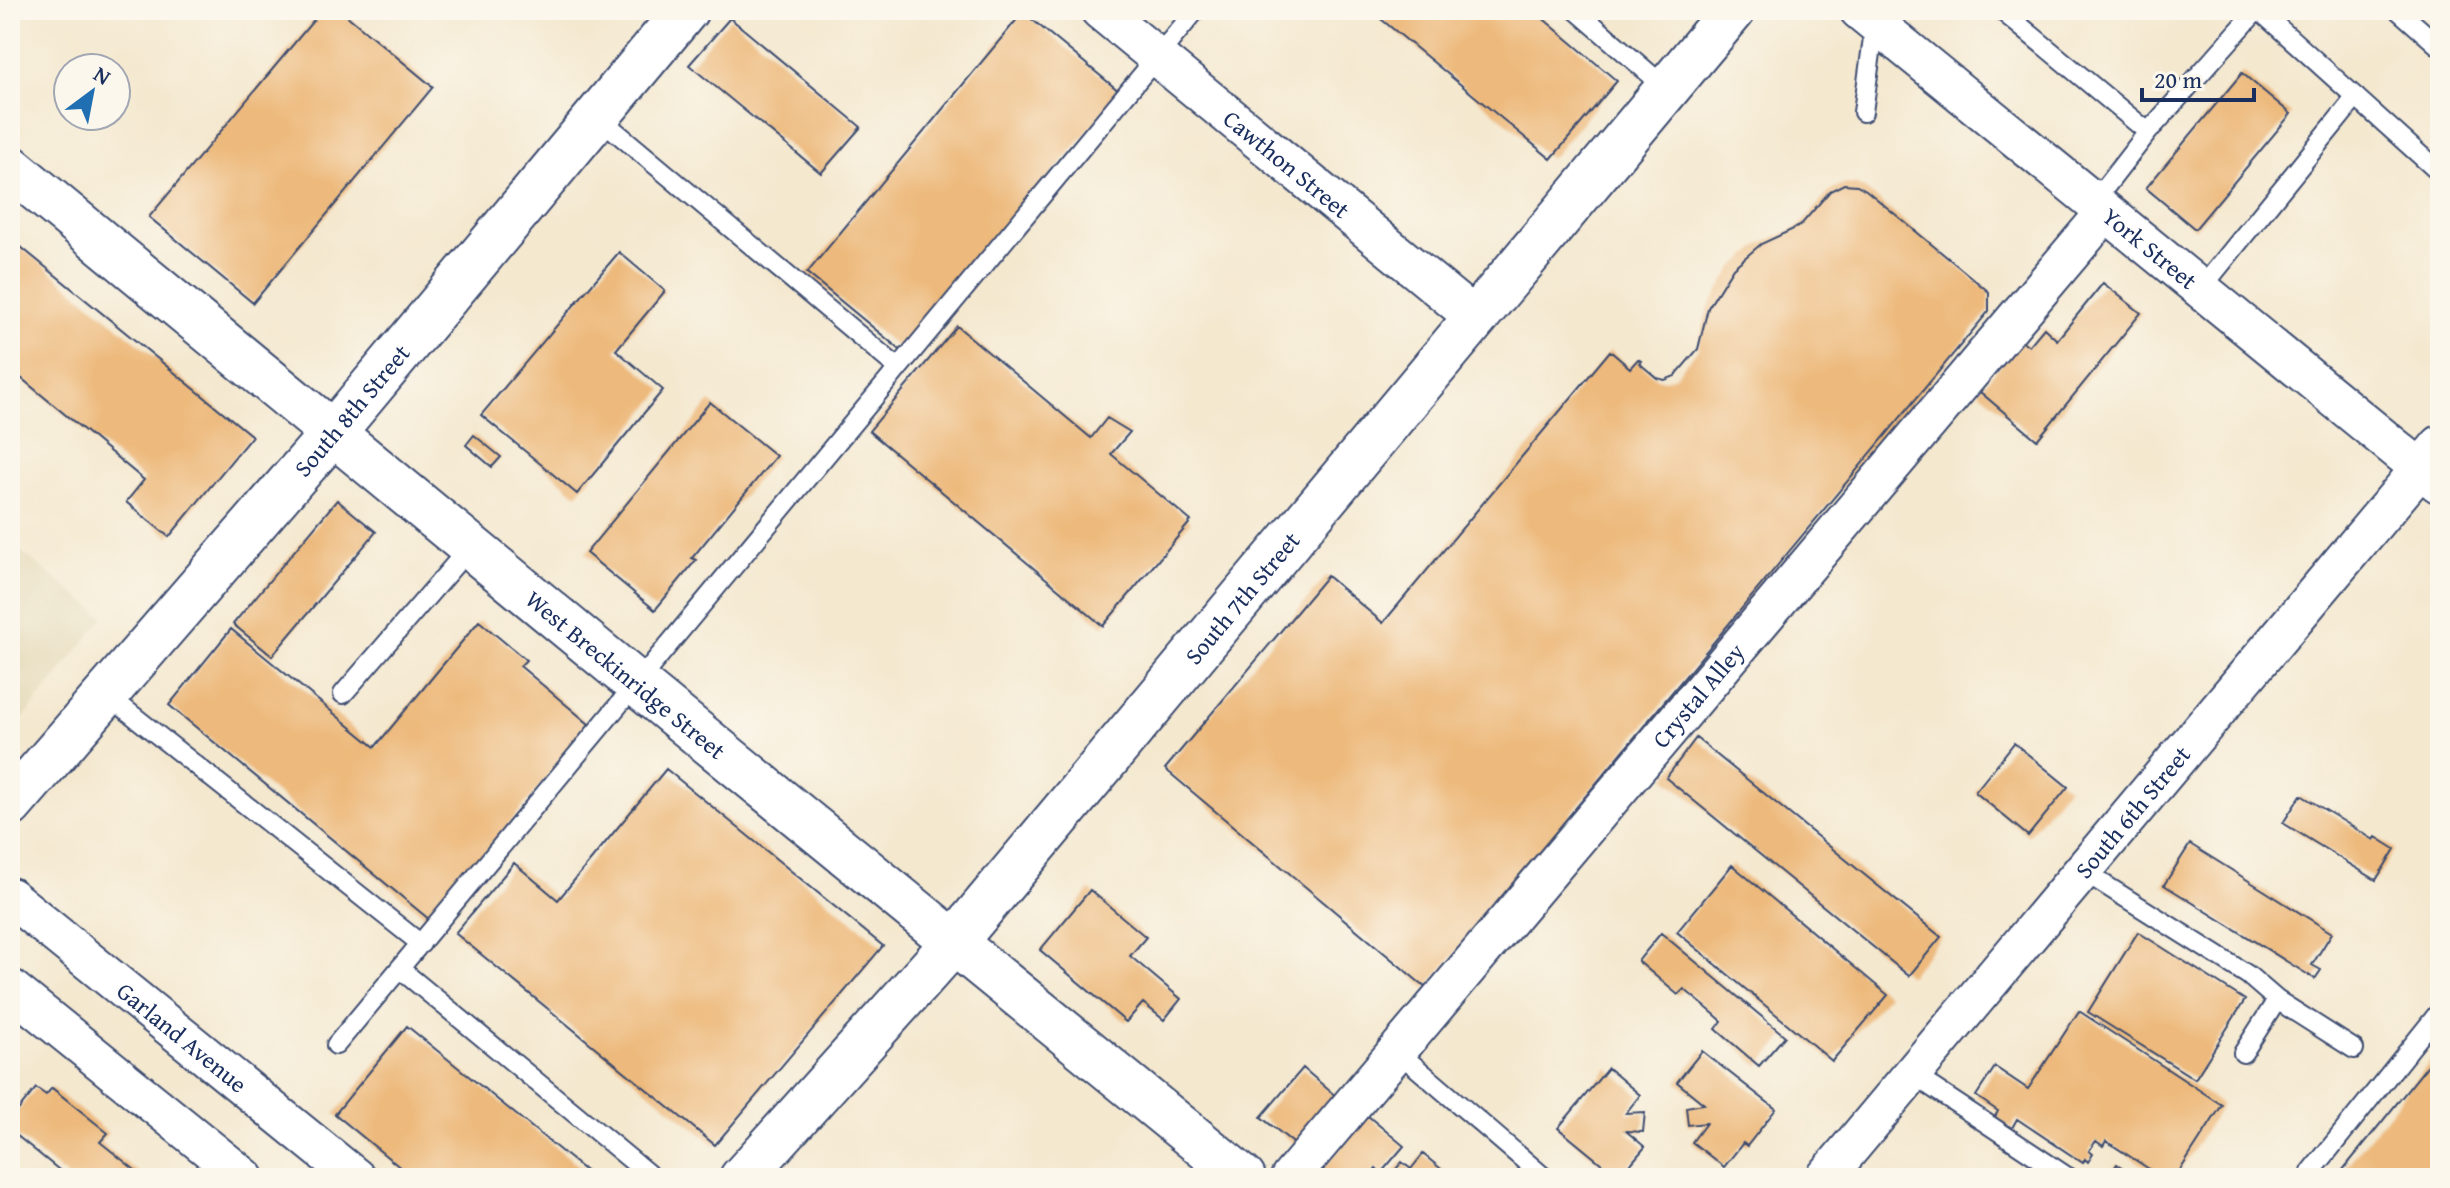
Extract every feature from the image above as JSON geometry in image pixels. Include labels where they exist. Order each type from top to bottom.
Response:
[{"type":"street","name":"South 8th Street","points":[[10,805],[332,434],[686,10]]},
{"type":"street","name":"Cawthon Street","points":[[1100,10],[1475,318]]},
{"type":"street","name":"South 7th Street","points":[[742,1178],[955,941],[1733,10]]},
{"type":"street","name":"York Street","points":[[1867,16],[2200,290],[2433,466]]},
{"type":"street","name":"West Breckinridge Street","points":[[10,167],[1243,1178]]},
{"type":"street","name":"Crystal Alley","points":[[1290,1178],[2099,208]]},
{"type":"street","name":"South 6th Street","points":[[1825,1178],[2083,871],[2433,466]]},
{"type":"street","name":"Garland Avenue","points":[[10,897],[356,1178]]},
{"type":"street","points":[[10,988],[245,1178]]},
{"type":"lane","points":[[336,1045],[1196,10]]},
{"type":"lane","points":[[1576,10],[1667,89]]},
{"type":"lane","points":[[2001,10],[2148,132]]},
{"type":"lane","points":[[2099,208],[2148,132],[2258,10],[2440,173]]},
{"type":"lane","points":[[2398,10],[2440,47]]},
{"type":"lane","points":[[1863,112],[1867,16]]},
{"type":"lane","points":[[2200,290],[2356,97]]},
{"type":"lane","points":[[597,116],[898,368]]},
{"type":"lane","points":[[343,694],[470,547]]},
{"type":"lane","points":[[106,694],[421,944]]},
{"type":"lane","points":[[2083,871],[2248,975],[2277,1000],[2354,1049]]},
{"type":"lane","points":[[400,969],[653,1178]]},
{"type":"lane","points":[[2243,1053],[2277,1000]]},
{"type":"lane","points":[[2311,1176],[2440,1011]]},
{"type":"lane","points":[[1397,1051],[1545,1178]]},
{"type":"lane","points":[[1912,1074],[2069,1178]]},
{"type":"shaded area","points":[[10,543],[104,617],[10,735]]},
{"type":"building","points":[[281,10],[298,10],[292,18]]},
{"type":"building","points":[[322,10],[340,10],[433,87],[253,303],[149,217]]},
{"type":"building","points":[[1370,10],[1533,10],[1617,81],[1551,159]]},
{"type":"building","points":[[1023,12],[1120,92],[904,353],[807,273]]},
{"type":"building","points":[[730,18],[861,127],[821,173],[689,65]]},
{"type":"building","points":[[2242,73],[2291,114],[2195,229],[2146,188]]},
{"type":"building","points":[[1844,184],[1857,185],[1866,190],[1989,292],[1989,311],[1426,988],[1165,769],[1327,576],[1383,623],[1610,351],[1630,368],[1638,359],[1657,378],[1665,380],[1675,376],[1698,349],[1708,308],[1733,268],[1761,244],[1800,226],[1830,191]]},
{"type":"building","points":[[10,238],[252,436],[169,537],[126,502],[144,480],[21,378],[10,391]]},
{"type":"building","points":[[619,252],[665,291],[616,350],[663,390],[577,494],[481,415]]},
{"type":"building","points":[[2103,283],[2141,313],[2037,440],[1979,391],[2021,340],[2029,346],[2044,328],[2057,340]]},
{"type":"building","points":[[957,326],[1091,438],[1107,418],[1130,432],[1111,454],[1191,521],[1103,626],[869,431]]},
{"type":"building","points":[[710,402],[776,456],[692,558],[696,560],[655,610],[586,553]]},
{"type":"building","points":[[474,435],[501,457],[492,467],[466,445]]},
{"type":"building","points":[[337,500],[376,532],[272,656],[233,624]]},
{"type":"building","points":[[479,621],[526,660],[520,666],[590,725],[430,920],[169,705],[231,629],[375,747]]},
{"type":"building","points":[[1696,738],[1941,937],[1909,976],[1666,778]]},
{"type":"building","points":[[2014,743],[2068,787],[2028,836],[1975,792]]},
{"type":"building","points":[[666,769],[883,946],[715,1145],[455,933],[514,863],[558,900]]},
{"type":"building","points":[[2301,795],[2374,840],[2376,837],[2395,849],[2376,880],[2283,823]]},
{"type":"building","points":[[2190,844],[2332,933],[2312,965],[2321,970],[2315,979],[2164,885]]},
{"type":"building","points":[[1732,865],[1888,995],[1832,1061],[1677,932]]},
{"type":"building","points":[[1090,890],[1146,937],[1130,956],[1181,999],[1164,1020],[1143,1003],[1126,1022],[1040,950]]},
{"type":"building","points":[[2138,932],[2245,1000],[2195,1079],[2088,1012]]},
{"type":"building","points":[[1661,933],[1785,1036],[1759,1066],[1716,1029],[1722,1021],[1714,1014],[1684,989],[1678,995],[1638,961]]},
{"type":"building","points":[[2079,1011],[2222,1105],[2175,1178],[2163,1178],[2106,1141],[2103,1146],[2096,1141],[2089,1151],[2093,1154],[2088,1162],[2085,1159],[2083,1163],[2017,1119],[2012,1128],[1995,1117],[1998,1111],[1976,1096],[1995,1067],[2028,1089]]},
{"type":"building","points":[[407,1026],[594,1178],[413,1178],[335,1114]]},
{"type":"building","points":[[2440,1050],[2440,1178],[2338,1176]]},
{"type":"building","points":[[1702,1051],[1776,1109],[1747,1146],[1743,1143],[1724,1167],[1692,1142],[1706,1123],[1688,1125],[1686,1107],[1704,1104],[1677,1082]]},
{"type":"building","points":[[1303,1068],[1338,1098],[1297,1146],[1261,1117]]},
{"type":"building","points":[[1608,1068],[1640,1095],[1626,1113],[1645,1112],[1643,1132],[1626,1131],[1645,1147],[1619,1178],[1558,1128]]},
{"type":"building","points":[[36,1088],[46,1095],[52,1088],[108,1133],[100,1142],[145,1178],[69,1178],[10,1130],[10,1120]]},
{"type":"building","points":[[1368,1116],[1404,1146],[1381,1173],[1376,1168],[1368,1178],[1333,1178],[1322,1170]]},
{"type":"building","points":[[1423,1154],[1446,1173],[1441,1178],[1388,1178],[1402,1162],[1411,1169]]},
{"type":"building","points":[[2117,1164],[2139,1178],[2108,1178]]}]
